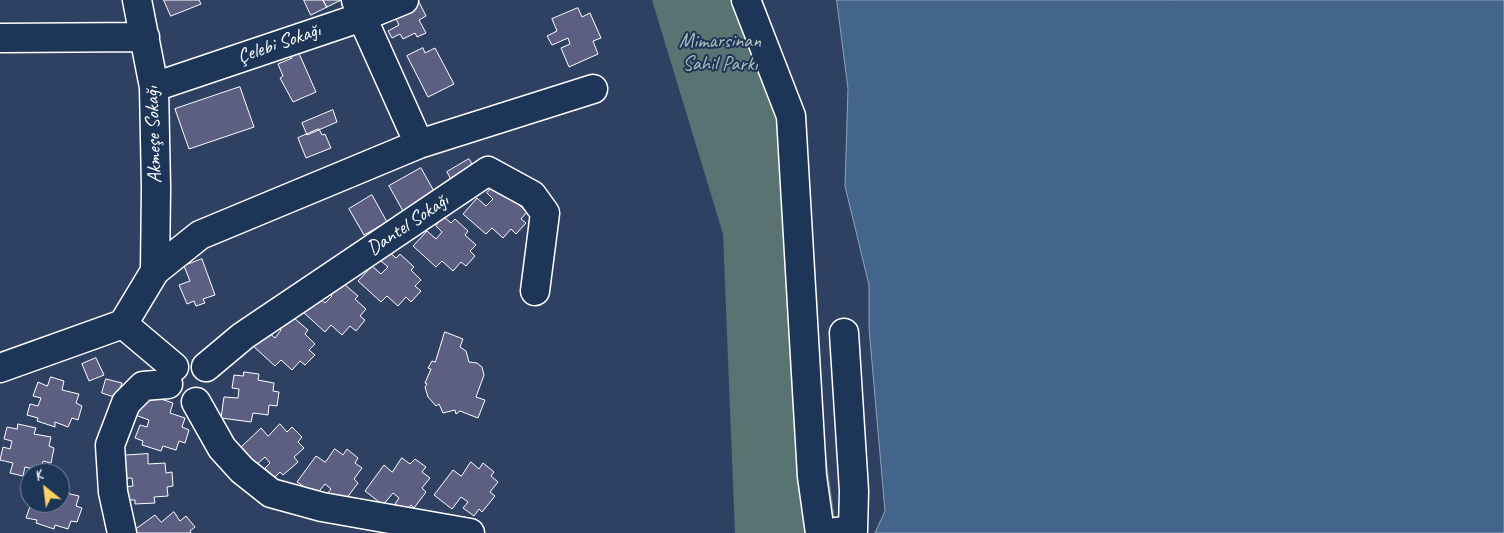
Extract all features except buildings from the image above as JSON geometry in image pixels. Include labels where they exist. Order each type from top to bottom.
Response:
[{"type":"street","name":"Akmeşe Sokağı","points":[[137,0],[154,86],[155,271]]},
{"type":"street","name":"Çelebi Sokağı","points":[[154,86],[359,8],[404,0]]},
{"type":"street","points":[[746,0],[791,116],[812,476],[820,533]]},
{"type":"street","points":[[359,8],[419,144]]},
{"type":"street","points":[[0,38],[145,37]]},
{"type":"street","points":[[0,368],[123,324],[155,271],[200,235],[419,144],[593,89]]},
{"type":"street","name":"Dantel Sokağı","points":[[206,367],[243,336],[488,172],[532,195],[545,213],[534,291]]},
{"type":"street","points":[[123,324],[171,376]]},
{"type":"street","points":[[829,533],[853,530],[854,491],[844,333]]},
{"type":"street","points":[[186,359],[194,360],[206,367],[211,384],[208,391],[196,402],[185,402],[176,398],[171,392],[171,376],[180,362],[186,359]]},
{"type":"street","points":[[122,533],[113,492],[110,446],[126,403],[143,386],[171,376]]},
{"type":"street","points":[[196,402],[222,448],[242,470],[271,493],[322,507],[470,533]]},
{"type":"green space","name":"Mimarsinan Sahil Parkı","points":[[652,0],[763,0],[837,533],[735,533],[723,234]]},
{"type":"water","points":[[837,0],[1504,0],[1504,533],[875,533],[885,511],[869,328],[869,285],[845,186],[848,89]]}]
